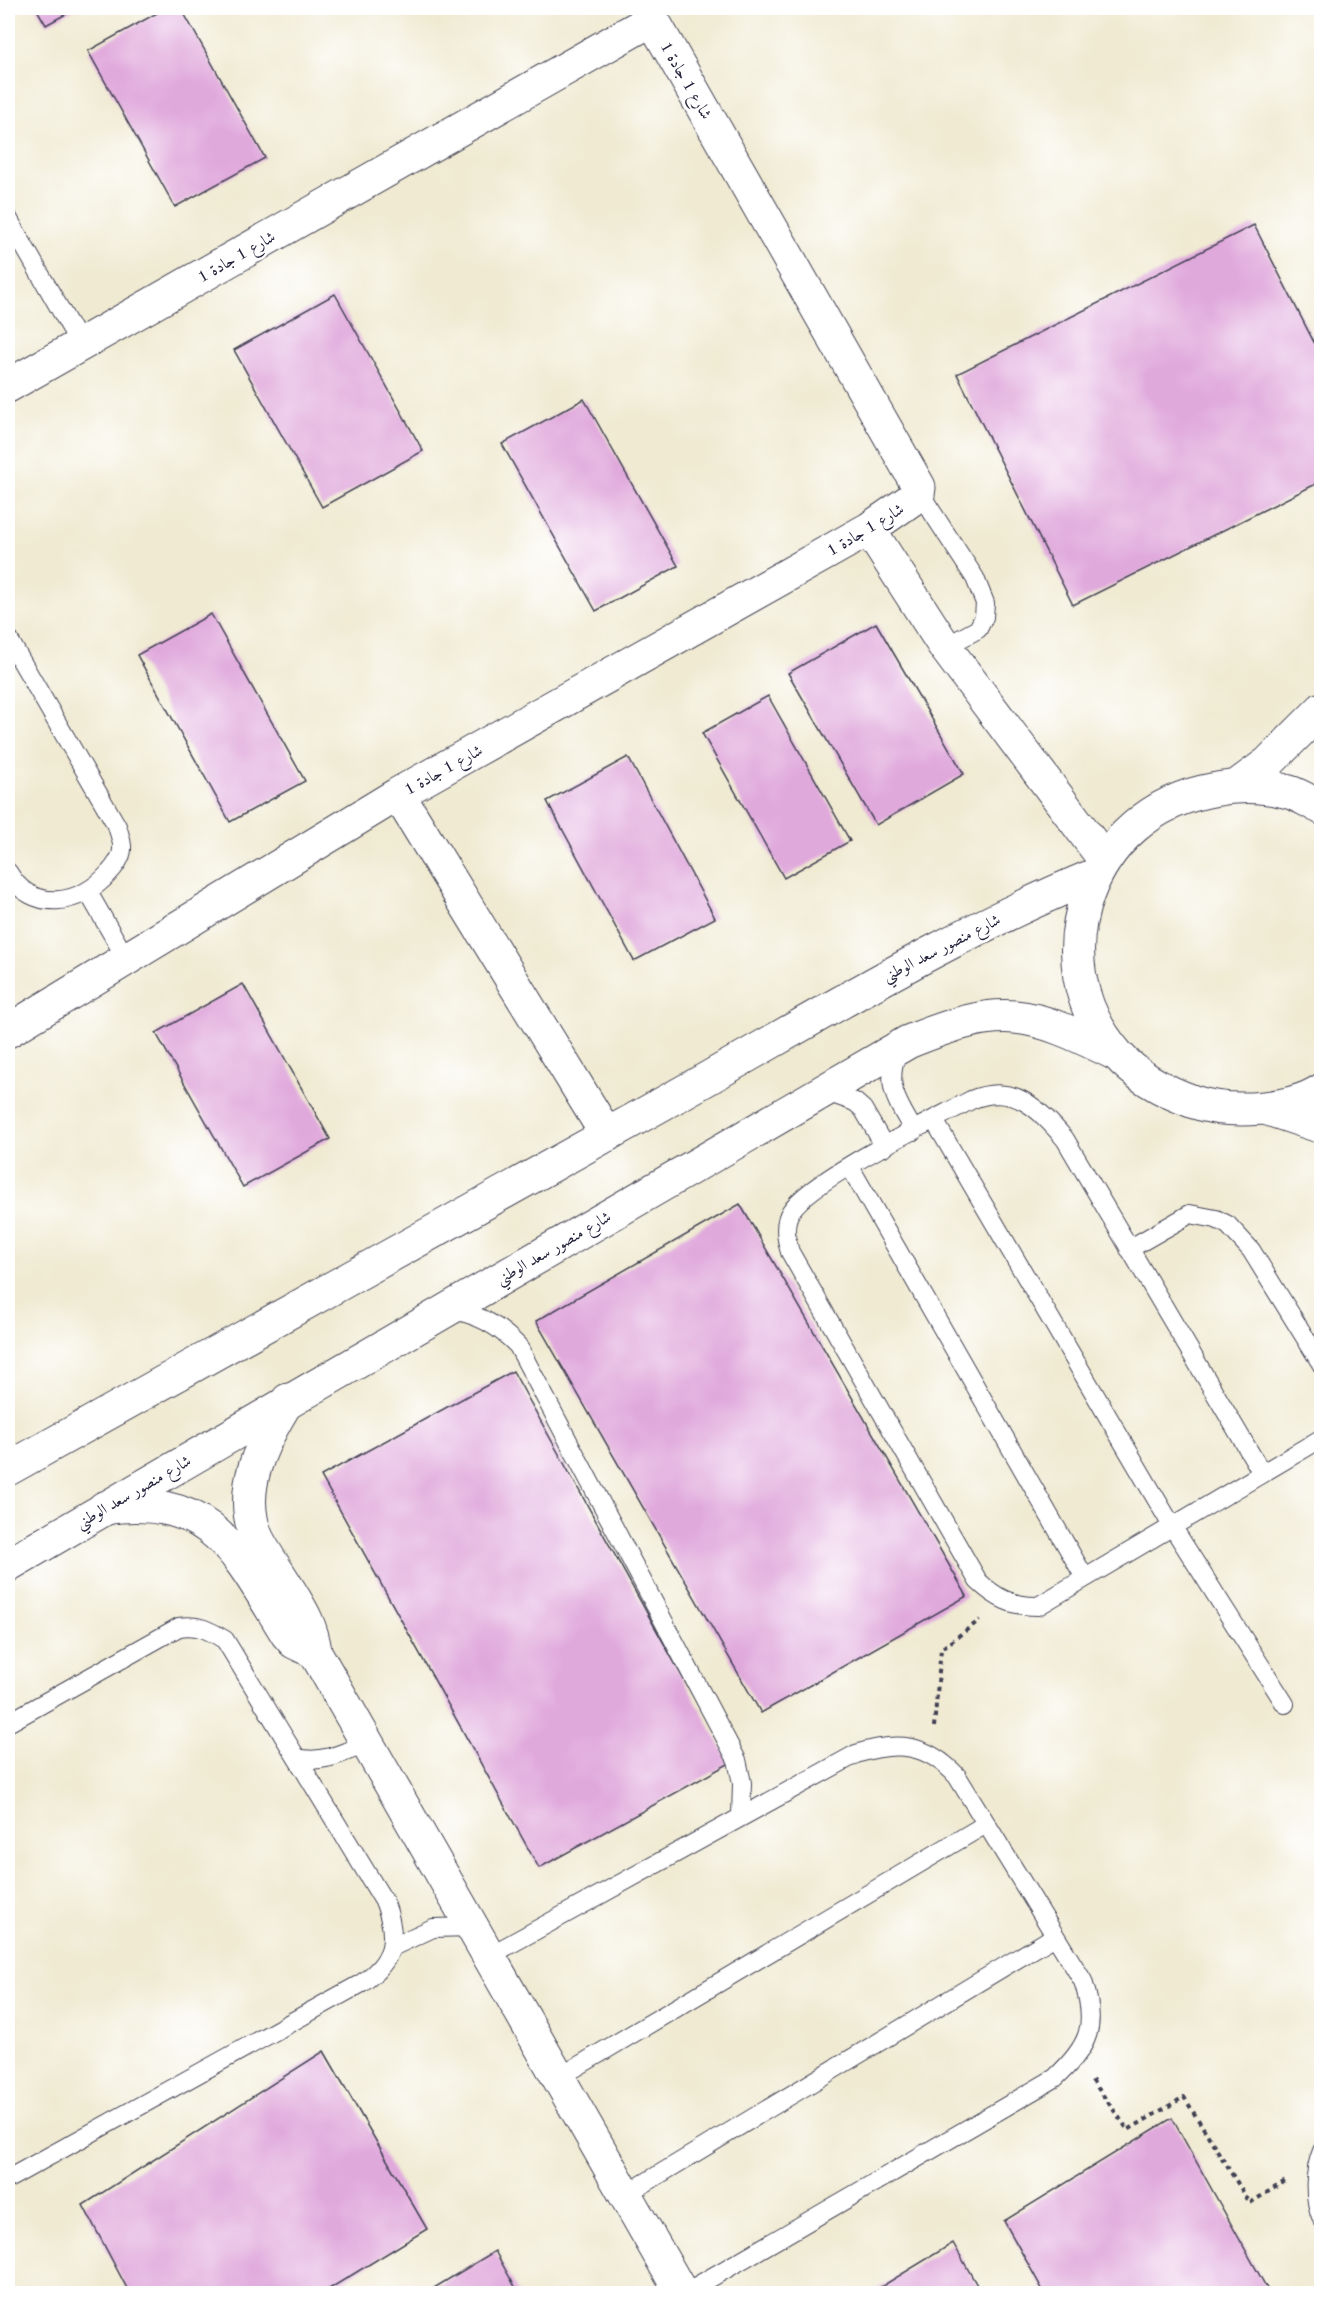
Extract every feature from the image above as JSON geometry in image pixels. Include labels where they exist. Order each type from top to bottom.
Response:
[{"type":"street","name":"شارع 1 جادة 1","points":[[8,386],[649,13],[919,492],[916,498],[869,529],[398,794],[8,1031]]},
{"type":"street","points":[[869,529],[945,647],[1099,867]]},
{"type":"street","points":[[1238,785],[1268,763],[1322,709]]},
{"type":"street","points":[[1322,808],[1289,792],[1238,785],[1186,795],[1140,820],[1099,867],[1080,921],[1079,968],[1092,1014],[1118,1055],[1161,1090],[1213,1109],[1268,1109],[1322,1126]]},
{"type":"street","name":"شارع 1 جادة 1","points":[[398,794],[607,1135]]},
{"type":"street","name":"شارع منصور سعد الوطني","points":[[8,1469],[607,1135],[903,965],[1099,867]]},
{"type":"street","name":"شارع منصور سعد الوطني","points":[[8,1565],[288,1400],[898,1048],[949,1025],[987,1016],[1021,1016],[1069,1031],[1118,1055]]},
{"type":"street","points":[[1268,1109],[1322,1090]]},
{"type":"street","points":[[288,1400],[267,1434],[253,1472],[250,1492],[251,1515],[257,1538],[309,1622],[315,1652],[682,2294]]},
{"type":"street","points":[[105,1508],[152,1505],[175,1510],[210,1528],[226,1540],[286,1634],[294,1642],[315,1652]]},
{"type":"lane","points":[[8,218],[80,344]]},
{"type":"lane","points":[[919,492],[975,578],[985,603],[984,616],[978,629],[945,647]]},
{"type":"lane","points":[[8,638],[117,826],[123,849],[114,868],[100,883],[88,892],[62,902],[44,900],[28,894],[8,872]]},
{"type":"lane","points":[[88,892],[127,960]]},
{"type":"lane","points":[[898,1048],[892,1065],[892,1090],[914,1131]]},
{"type":"lane","points":[[824,1091],[855,1102],[862,1108],[885,1148]]},
{"type":"lane","points":[[1262,1473],[1065,1139],[1029,1103],[999,1094],[986,1094],[934,1120],[811,1190],[789,1214],[787,1239],[790,1251],[978,1581],[991,1594],[1005,1602],[1017,1606],[1038,1606],[1322,1438]]},
{"type":"lane","points":[[934,1120],[1172,1526],[1285,1704]]},
{"type":"lane","points":[[850,1167],[1085,1578]]},
{"type":"lane","points":[[1130,1249],[1190,1214],[1216,1219],[1228,1225],[1251,1250],[1322,1365]]},
{"type":"lane","points":[[445,1310],[480,1317],[496,1326],[518,1346],[737,1760],[742,1783],[741,1817]]},
{"type":"lane","points":[[8,1723],[179,1627],[193,1625],[225,1640],[385,1903],[393,1927],[392,1947],[381,1970],[362,1983],[8,2179]]},
{"type":"lane","points":[[297,1758],[311,1761],[325,1760],[367,1743]]},
{"type":"lane","points":[[489,1956],[856,1754],[881,1746],[907,1746],[931,1754],[957,1776],[1083,1981],[1091,2005],[1090,2031],[1076,2058],[1055,2078],[682,2294]]},
{"type":"lane","points":[[558,2078],[986,1824]]},
{"type":"lane","points":[[392,1947],[432,1928],[472,1927]]},
{"type":"lane","points":[[625,2195],[1055,1936]]},
{"type":"lane","points":[[1320,2156],[1316,2186],[1322,2219]]},
{"type":"path","points":[[931,1754],[940,1649],[1005,1602]]},
{"type":"path","points":[[1076,2058],[1128,2130],[1184,2097],[1250,2203],[1320,2156]]},
{"type":"building","points":[[36,8],[77,8],[46,25]]},
{"type":"building","points":[[166,8],[181,8],[265,158],[175,207],[88,51]]},
{"type":"building","points":[[1254,225],[1322,358],[1322,481],[1073,605],[957,374]]},
{"type":"building","points":[[335,294],[423,451],[322,507],[234,350]]},
{"type":"building","points":[[584,399],[678,566],[596,611],[502,444]]},
{"type":"building","points":[[211,614],[305,781],[230,822],[137,655]]},
{"type":"building","points":[[876,623],[964,774],[876,825],[788,673]]},
{"type":"building","points":[[768,696],[850,841],[784,878],[702,733]]},
{"type":"building","points":[[628,757],[715,918],[634,961],[547,801]]},
{"type":"building","points":[[243,984],[330,1139],[243,1187],[156,1033]]},
{"type":"building","points":[[740,1204],[967,1596],[761,1713],[536,1321]]},
{"type":"building","points":[[513,1371],[730,1763],[539,1868],[321,1476]]},
{"type":"building","points":[[324,2051],[427,2229],[321,2294],[130,2294],[83,2205]]},
{"type":"building","points":[[1172,2118],[1270,2294],[1045,2294],[1004,2221]]},
{"type":"building","points":[[953,2243],[982,2294],[869,2294]]},
{"type":"building","points":[[495,2251],[519,2294],[424,2294]]}]
